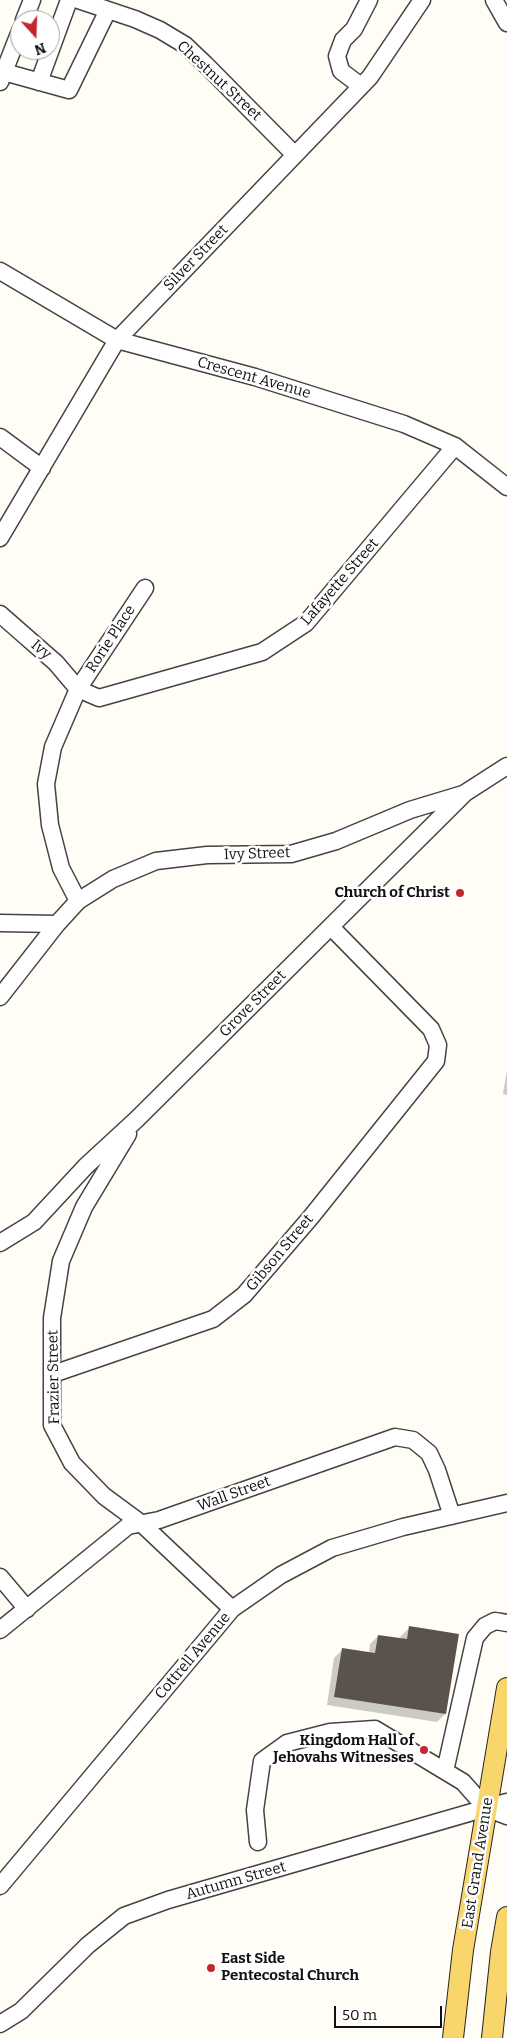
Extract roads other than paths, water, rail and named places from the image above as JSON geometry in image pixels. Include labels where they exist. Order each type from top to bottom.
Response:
[{"type":"main road","name":"East Grand Avenue","points":[[453,2038],[463,1950],[507,1688]]},
{"type":"main road","points":[[492,2038],[507,1917]]},
{"type":"street","points":[[39,82],[69,0]]},
{"type":"street","name":"Chestnut Street","points":[[78,0],[135,19],[160,30],[184,45],[294,154]]},
{"type":"street","points":[[361,86],[341,71],[337,56],[343,40],[354,29],[369,0]]},
{"type":"street","name":"Silver Street","points":[[2,529],[42,468],[117,340],[370,77],[422,0]]},
{"type":"street","points":[[494,0],[507,23]]},
{"type":"street","points":[[10,57],[2,77],[39,82],[69,90],[108,10]]},
{"type":"street","name":"Crescent Avenue","points":[[0,271],[117,340],[254,377],[395,421],[455,446],[507,487]]},
{"type":"street","points":[[0,437],[42,468]]},
{"type":"street","name":"Lafayette Street","points":[[78,690],[99,698],[262,652],[306,623],[455,446]]},
{"type":"street","name":"Rorie Place","points":[[78,901],[61,868],[50,825],[46,784],[53,747],[78,690],[145,588]]},
{"type":"street","name":"Ivy","points":[[0,614],[56,663],[78,690]]},
{"type":"street","name":"Grove Street","points":[[0,1243],[34,1222],[86,1166],[137,1119],[465,793],[507,766]]},
{"type":"street","name":"Ivy Street","points":[[0,997],[57,924],[78,901],[113,879],[156,861],[207,855],[291,854],[336,841],[410,810],[465,793]]},
{"type":"street","points":[[0,923],[57,924]]},
{"type":"street","name":"Gibson Street","points":[[53,1374],[213,1319],[244,1295],[311,1217],[436,1061],[438,1045],[431,1029],[332,927]]},
{"type":"street","name":"Frazier Street","points":[[137,1119],[84,1207],[61,1261],[52,1318],[52,1425],[72,1463],[104,1496],[142,1524],[232,1609]]},
{"type":"street","name":"Wall Street","points":[[0,1630],[128,1526],[159,1520],[395,1437],[413,1440],[429,1453],[437,1470],[452,1516]]},
{"type":"street","name":"Cottrell Avenue","points":[[0,1886],[232,1609],[281,1575],[332,1548],[403,1527],[507,1503]]},
{"type":"street","points":[[0,1577],[27,1608]]},
{"type":"street","points":[[445,1771],[475,1638],[486,1626],[495,1621],[507,1623]]},
{"type":"street","points":[[258,1842],[255,1810],[262,1761],[287,1743],[330,1732],[375,1729],[463,1782],[486,1808],[507,1816]]},
{"type":"street","name":"Autumn Street","points":[[0,2024],[21,2011],[88,1945],[124,1916],[168,1900],[507,1802]]},
{"type":"place","name":"Church of Christ","points":[[460,893]]},
{"type":"place","name":"Kingdom Hall of Jehovahs Witnesses","points":[[424,1750]]},
{"type":"place","name":"East Side Pentecostal Church","points":[[211,1968]]}]
